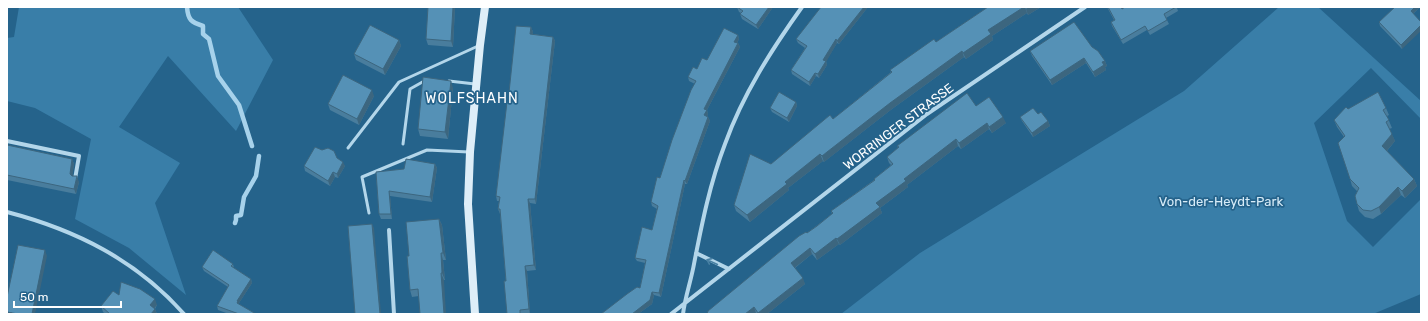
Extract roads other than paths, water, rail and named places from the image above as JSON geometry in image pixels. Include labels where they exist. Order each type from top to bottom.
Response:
[{"type":"main road","points":[[475,314],[468,204],[470,152],[485,7]]},
{"type":"street","points":[[683,314],[707,199],[725,143],[748,92],[777,43],[802,7]]},
{"type":"street","name":"WORRINGER STRASSE","points":[[671,314],[927,114],[1085,7]]},
{"type":"street","points":[[7,141],[79,156],[75,179]]},
{"type":"street","points":[[7,212],[74,234],[106,250],[136,270],[171,299],[184,314]]},
{"type":"street","points":[[389,230],[394,314]]},
{"type":"street","points":[[696,253],[729,269]]},
{"type":"lane","points":[[348,148],[399,82],[480,45]]},
{"type":"lane","points":[[403,144],[410,89],[429,78]]},
{"type":"lane","points":[[445,80],[476,84]]},
{"type":"lane","points":[[369,213],[362,177],[426,150],[470,152]]},
{"type":"waterway","points":[[187,7],[189,18],[203,26],[203,34],[209,39],[218,76],[239,105],[252,146]]},
{"type":"waterway","points":[[235,223],[236,216],[241,215],[244,197],[256,176],[259,156]]},
{"type":"district","name":"WOLFSHAHN","points":[[472,98]]},
{"type":"park label","name":"Von-der-Heydt-Park","points":[[1221,201]]}]
